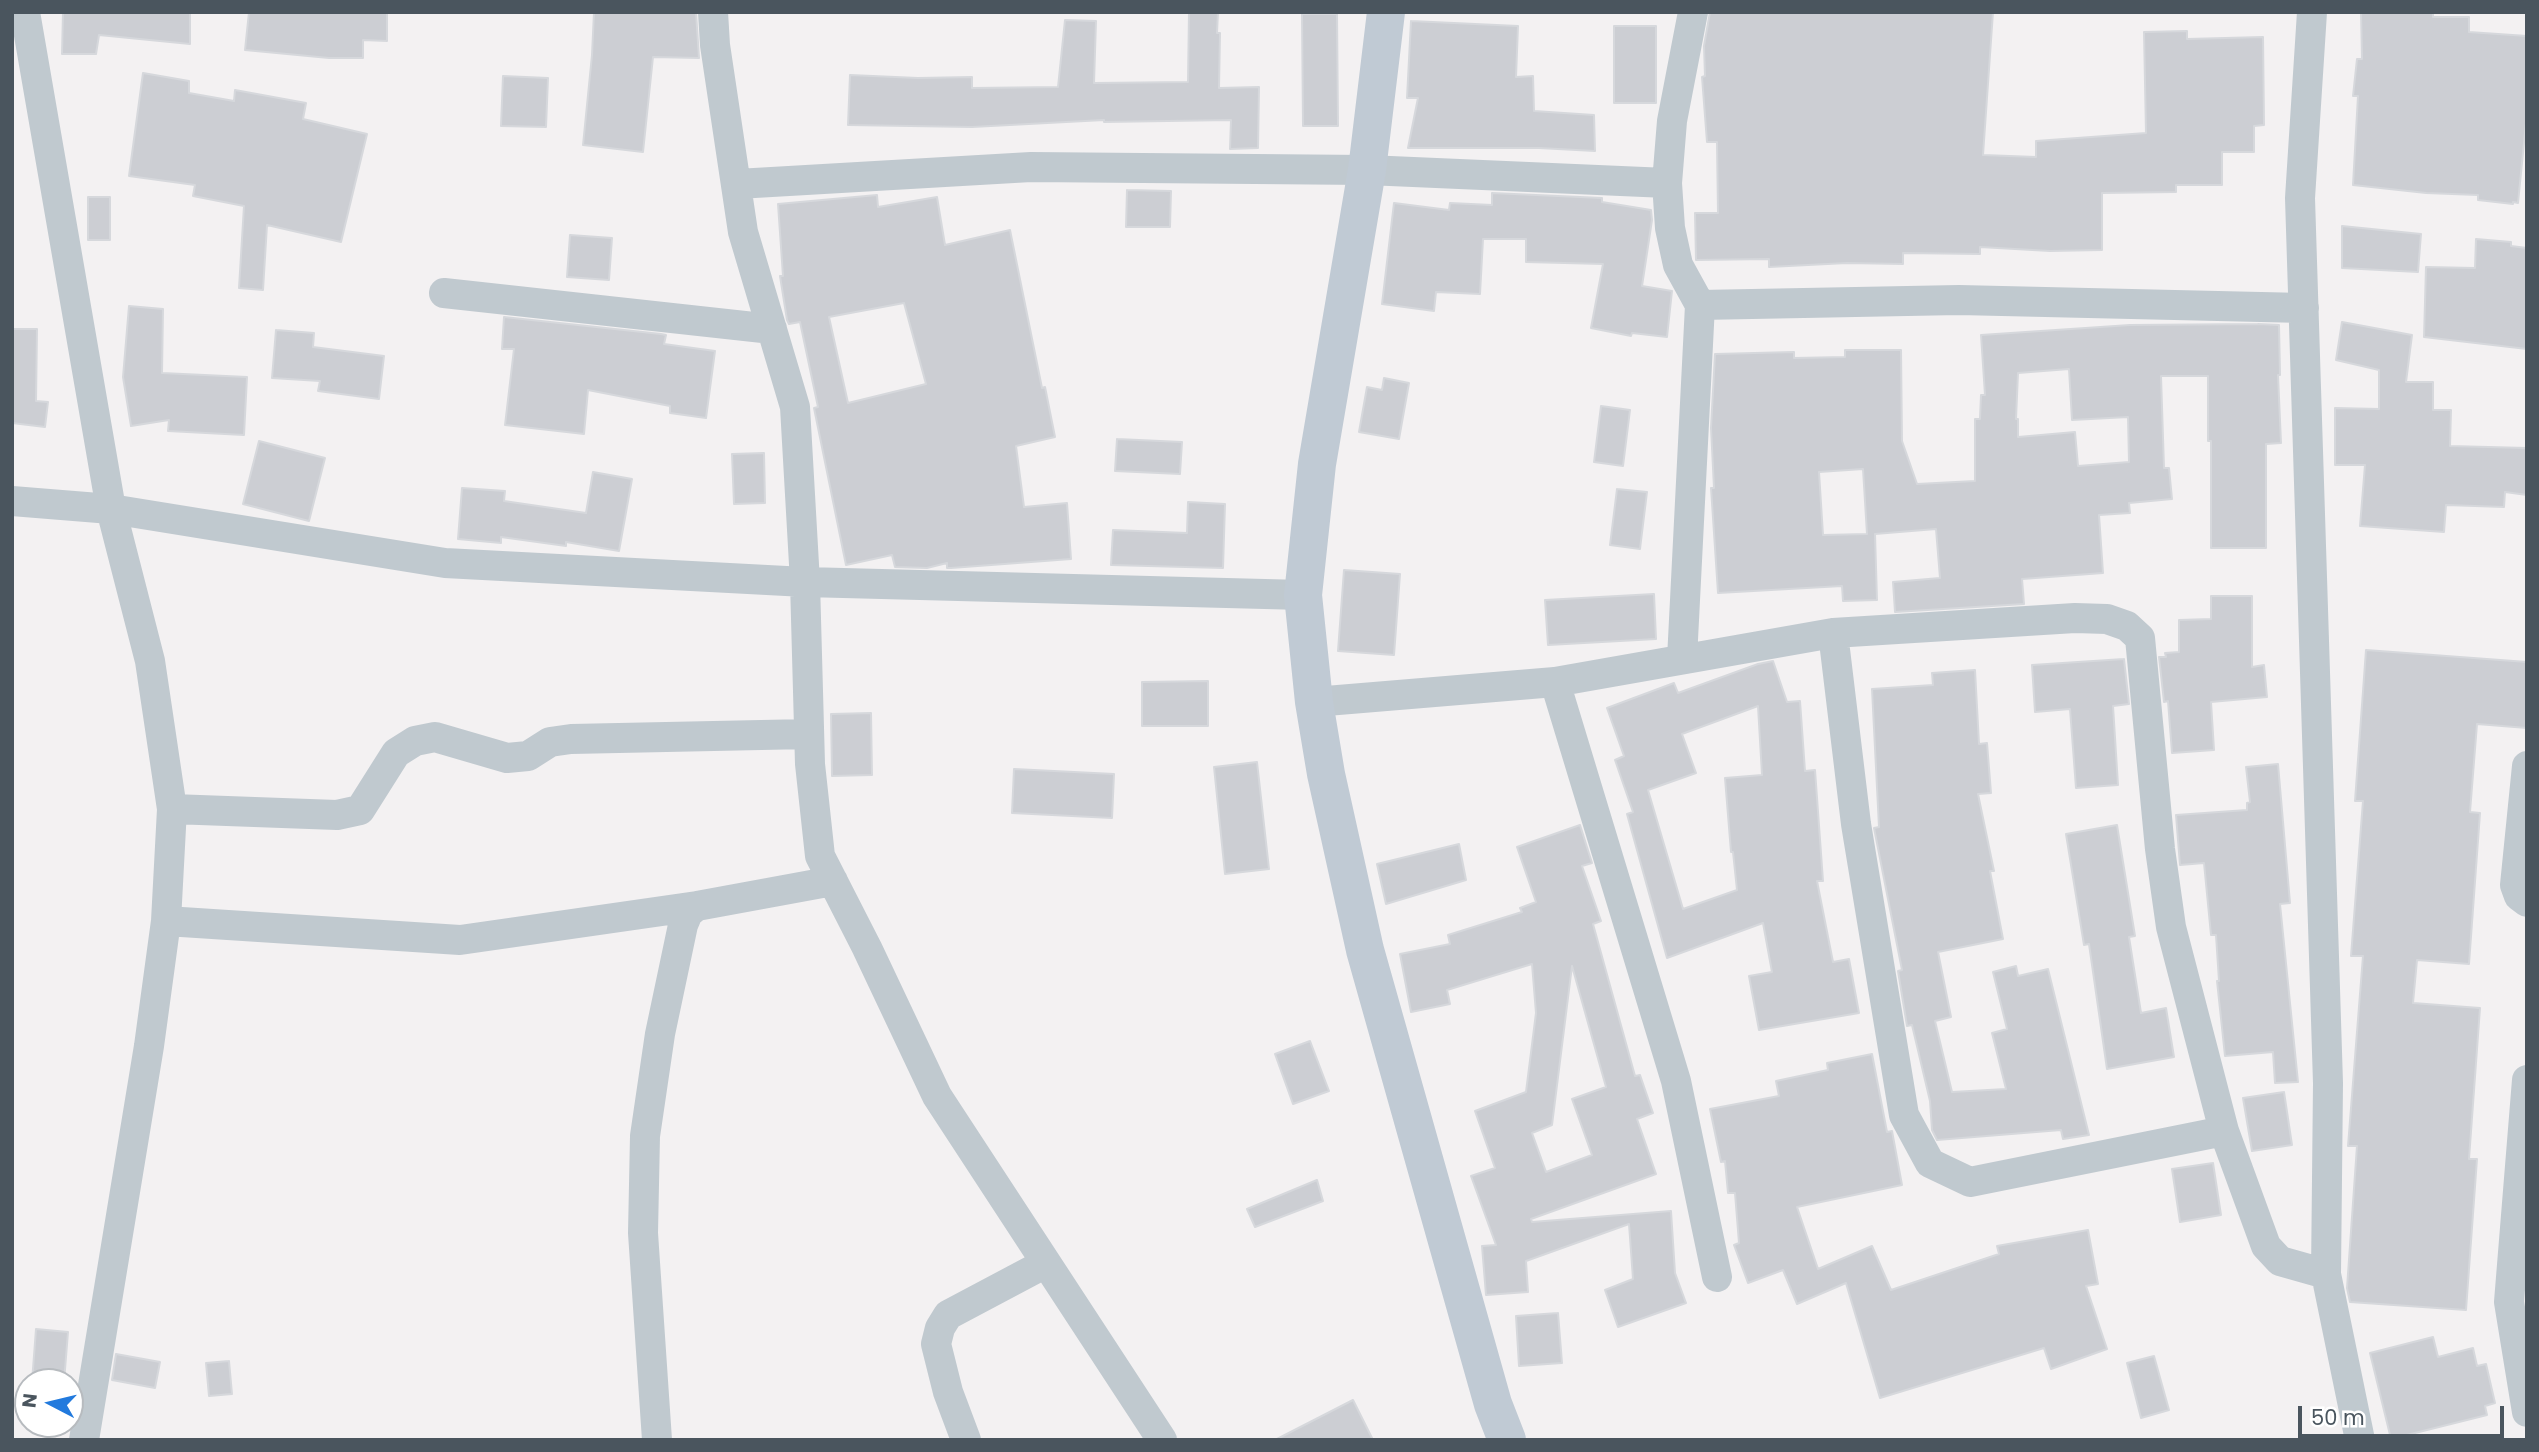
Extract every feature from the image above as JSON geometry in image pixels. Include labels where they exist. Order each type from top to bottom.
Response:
[{"type":"street","points":[[25,12],[22,43],[111,509],[150,661],[172,809],[166,921],[149,1046],[84,1440]]},
{"type":"street","points":[[713,12],[715,45],[743,232],[795,407],[805,582],[810,764],[820,856],[937,1096],[1162,1440]]},
{"type":"street","points":[[1386,12],[1367,170],[1317,464],[1303,595],[1314,702],[1326,774],[1365,950],[1493,1404],[1507,1440]]},
{"type":"street","points":[[1682,659],[1700,305],[1678,265],[1670,229],[1667,183],[1672,121],[1693,12]]},
{"type":"street","points":[[2312,12],[2300,198],[2328,1083],[2326,1273],[2360,1440]]},
{"type":"street","points":[[737,184],[1031,167],[1367,170],[1667,183]]},
{"type":"street","points":[[444,293],[772,329]]},
{"type":"street","points":[[1700,305],[1959,300],[2304,308]]},
{"type":"street","points":[[12,501],[111,509],[445,563],[805,582],[1303,595]]},
{"type":"street","points":[[1314,702],[1555,681],[1833,633],[2074,618],[2107,619],[2127,626],[2140,638],[2160,849],[2171,927],[2224,1131],[2266,1246],[2280,1261],[2326,1273]]},
{"type":"street","points":[[1833,633],[1856,824],[1904,1115],[1930,1163],[1970,1182],[2224,1131]]},
{"type":"street","points":[[1555,681],[1676,1081],[1717,1277]]},
{"type":"street","points":[[172,809],[337,815],[360,810],[396,753],[415,741],[435,737],[507,758],[528,756],[550,742],[571,739],[809,734]]},
{"type":"street","points":[[2527,766],[2515,885],[2519,896],[2527,902]]},
{"type":"street","points":[[166,921],[460,940],[697,906],[832,881]]},
{"type":"street","points":[[657,1440],[642,1233],[645,1136],[660,1034],[683,925],[688,913],[697,906]]},
{"type":"street","points":[[2527,1080],[2518,1301],[2527,1412]]},
{"type":"street","points":[[966,1440],[948,1392],[936,1345],[940,1328],[948,1315],[1046,1262]]},
{"type":"building","points":[[63,12],[190,12],[190,44],[99,35],[96,54],[62,54]]},
{"type":"building","points":[[249,12],[387,12],[387,41],[363,40],[363,58],[329,58],[245,50]]},
{"type":"building","points":[[594,12],[696,12],[699,58],[653,57],[643,152],[583,145]]},
{"type":"building","points":[[1189,12],[1218,12],[1219,88],[1259,87],[1258,148],[1230,149],[1231,120],[1104,120],[972,127],[848,125],[850,75],[972,77],[972,88],[1058,87],[1065,20],[1096,21],[1094,83],[1188,82]]},
{"type":"building","points":[[1710,12],[1993,12],[1983,155],[2036,157],[2036,141],[2146,133],[2144,32],[2187,31],[2187,39],[2263,37],[2264,125],[2254,126],[2254,152],[2222,152],[2222,185],[2176,185],[2176,192],[2102,193],[2102,250],[2050,251],[1980,247],[1980,254],[1903,253],[1903,264],[1847,263],[1769,267],[1769,259],[1696,260],[1695,213],[1718,213],[1717,142],[1707,142],[1702,77],[1705,76],[1704,46]]},
{"type":"building","points":[[2361,12],[2433,12],[2433,17],[2469,17],[2469,32],[2527,36],[2527,113],[2518,203],[2478,200],[2478,195],[2426,193],[2353,185],[2358,96],[2353,96],[2357,59],[2362,59]]},
{"type":"building","points":[[1302,14],[1337,14],[1338,126],[1303,126]]},
{"type":"building","points":[[1411,21],[1518,26],[1516,77],[1533,76],[1534,111],[1594,115],[1595,151],[1539,148],[1408,148],[1418,98],[1407,98]]},
{"type":"building","points":[[1614,26],[1656,26],[1656,103],[1614,103]]},
{"type":"building","points":[[143,73],[189,81],[189,93],[234,101],[235,90],[306,103],[303,119],[367,134],[341,242],[267,225],[263,290],[239,288],[244,206],[193,196],[195,185],[129,176]]},
{"type":"building","points":[[503,76],[548,78],[546,127],[501,126]]},
{"type":"building","points":[[1127,190],[1171,191],[1170,227],[1126,227]]},
{"type":"building","points":[[1492,193],[1602,198],[1602,202],[1651,210],[1652,220],[1642,286],[1672,291],[1667,337],[1632,333],[1631,336],[1591,328],[1603,264],[1526,262],[1526,239],[1483,239],[1480,294],[1436,292],[1434,311],[1382,304],[1394,203],[1449,210],[1450,203],[1492,205]]},
{"type":"building","points":[[877,195],[878,207],[937,197],[945,245],[1010,230],[1042,388],[1045,387],[1055,437],[1016,446],[1024,507],[1067,503],[1071,559],[951,568],[947,568],[947,563],[927,568],[895,567],[892,555],[846,565],[814,408],[818,407],[800,322],[789,324],[787,320],[780,276],[783,276],[778,204]],"holes":[[[904,303],[926,384],[848,403],[829,317]]]},
{"type":"building","points":[[88,197],[110,197],[110,240],[88,240]]},
{"type":"building","points":[[2342,226],[2421,234],[2418,272],[2342,268]]},
{"type":"building","points":[[570,235],[612,238],[609,280],[567,277]]},
{"type":"building","points":[[2476,239],[2511,242],[2511,246],[2527,248],[2527,349],[2424,337],[2426,267],[2475,268]]},
{"type":"building","points":[[129,306],[163,309],[162,373],[247,377],[244,435],[168,431],[169,420],[131,426],[123,377]]},
{"type":"building","points":[[504,317],[661,334],[666,335],[664,344],[715,351],[706,418],[670,413],[670,406],[588,390],[584,434],[505,425],[514,349],[502,349]]},
{"type":"building","points":[[2342,322],[2412,335],[2406,382],[2433,382],[2433,410],[2451,410],[2450,446],[2527,448],[2527,495],[2505,492],[2504,507],[2446,505],[2444,532],[2360,526],[2365,465],[2335,465],[2335,408],[2379,409],[2379,370],[2336,360]]},
{"type":"building","points":[[2130,325],[2279,325],[2281,443],[2266,444],[2266,548],[2211,548],[2208,376],[2161,376],[2164,468],[2169,468],[2172,499],[2129,503],[2130,513],[2099,515],[2103,573],[2022,579],[2024,604],[1895,612],[1893,582],[1940,578],[1936,529],[1875,534],[1877,600],[1843,601],[1842,586],[1718,593],[1711,488],[1714,488],[1711,428],[1715,354],[1794,352],[1794,358],[1845,357],[1845,350],[1901,350],[1902,441],[1917,484],[1975,481],[1975,419],[1980,419],[1981,395],[1985,395],[1981,335]],"holes":[[[2069,369],[2072,420],[2128,417],[2129,462],[2078,466],[2075,432],[2018,437],[2018,373]],[[1863,469],[1867,534],[1823,535],[1819,472]]]},
{"type":"building","points":[[12,329],[37,329],[36,401],[48,402],[45,427],[12,423]]},
{"type":"building","points":[[276,330],[314,333],[313,347],[384,356],[379,399],[318,391],[320,381],[272,378]]},
{"type":"building","points":[[1384,378],[1409,383],[1399,439],[1359,432],[1367,387],[1382,390]]},
{"type":"building","points":[[1601,406],[1630,410],[1623,466],[1594,462]]},
{"type":"building","points":[[1117,439],[1182,442],[1180,474],[1115,471]]},
{"type":"building","points":[[259,441],[325,458],[309,521],[243,504]]},
{"type":"building","points":[[764,453],[765,503],[734,504],[732,454]]},
{"type":"building","points":[[593,472],[632,479],[619,551],[566,542],[566,546],[501,537],[501,543],[458,539],[462,488],[505,491],[504,501],[586,513]]},
{"type":"building","points":[[1617,489],[1647,492],[1640,549],[1610,545]]},
{"type":"building","points":[[1188,502],[1225,504],[1223,568],[1111,565],[1113,530],[1187,533]]},
{"type":"building","points":[[1344,570],[1400,574],[1394,655],[1338,651]]},
{"type":"building","points":[[1654,594],[1656,639],[1548,645],[1545,600]]},
{"type":"building","points":[[2211,596],[2252,596],[2252,667],[2264,665],[2267,697],[2211,702],[2214,750],[2172,753],[2168,701],[2164,702],[2159,657],[2166,657],[2165,653],[2179,652],[2179,620],[2211,619]]},
{"type":"building","points":[[2366,650],[2527,662],[2527,728],[2477,724],[2470,812],[2480,813],[2469,964],[2417,960],[2413,1003],[2480,1008],[2469,1159],[2477,1159],[2466,1310],[2350,1302],[2347,1288],[2357,1146],[2348,1146],[2363,956],[2351,956],[2363,801],[2355,801]]},
{"type":"building","points":[[2124,659],[2129,704],[2113,706],[2118,785],[2076,788],[2070,709],[2035,712],[2032,665]]},
{"type":"building","points":[[1773,661],[1787,702],[1800,701],[1805,771],[1815,770],[1823,881],[1817,881],[1833,962],[1849,959],[1859,1013],[1759,1030],[1749,976],[1772,972],[1763,923],[1667,958],[1627,814],[1633,812],[1615,760],[1624,756],[1607,708],[1674,683],[1678,693]],"holes":[[[1758,706],[1762,775],[1725,778],[1737,890],[1683,909],[1648,790],[1696,773],[1682,734]]]},
{"type":"building","points":[[1975,670],[1979,744],[1987,743],[1991,793],[1978,794],[1994,871],[1990,871],[2003,939],[1938,952],[1951,1017],[1935,1021],[1952,1092],[2006,1089],[1992,1033],[2007,1029],[1993,972],[2016,966],[2018,976],[2048,969],[2089,1135],[2063,1139],[2061,1130],[1937,1140],[1932,1130],[1930,1101],[1912,1025],[1907,1026],[1898,971],[1902,970],[1874,828],[1879,827],[1872,689],[1933,685],[1932,673]]},
{"type":"building","points":[[1208,681],[1208,726],[1142,726],[1142,682]]},
{"type":"building","points":[[871,713],[872,775],[832,776],[831,714]]},
{"type":"building","points":[[1257,762],[1269,869],[1225,874],[1214,767]]},
{"type":"building","points":[[2278,764],[2290,903],[2280,904],[2298,1082],[2275,1083],[2273,1052],[2225,1056],[2217,981],[2216,935],[2211,935],[2204,863],[2180,865],[2176,815],[2247,810],[2247,803],[2250,802],[2246,767]]},
{"type":"building","points":[[1014,769],[1114,774],[1112,818],[1012,813]]},
{"type":"building","points":[[1580,825],[1592,863],[1582,866],[1601,921],[1593,924],[1635,1076],[1640,1075],[1653,1113],[1637,1119],[1656,1174],[1531,1219],[1532,1222],[1671,1211],[1675,1273],[1686,1303],[1618,1327],[1605,1290],[1633,1279],[1629,1224],[1526,1261],[1528,1292],[1486,1295],[1482,1246],[1496,1245],[1471,1176],[1495,1168],[1475,1111],[1526,1092],[1536,1013],[1532,964],[1447,990],[1450,1004],[1411,1012],[1400,954],[1450,944],[1448,935],[1522,912],[1520,908],[1536,902],[1517,847]],"holes":[[[1572,966],[1606,1087],[1572,1099],[1592,1155],[1546,1172],[1532,1133],[1552,1125]]]},
{"type":"building","points":[[2117,825],[2135,936],[2129,937],[2141,1013],[2166,1008],[2174,1057],[2107,1069],[2089,944],[2084,945],[2066,834]]},
{"type":"building","points":[[1459,844],[1466,880],[1386,904],[1377,864]]},
{"type":"building","points":[[1310,1041],[1329,1091],[1293,1104],[1275,1054]]},
{"type":"building","points":[[1872,1054],[1887,1132],[1892,1131],[1902,1185],[1797,1207],[1818,1269],[1872,1246],[1891,1290],[1999,1254],[1997,1246],[2088,1230],[2098,1284],[2086,1286],[2107,1349],[2051,1369],[2044,1348],[1880,1398],[1846,1283],[1797,1304],[1783,1270],[1748,1283],[1734,1245],[1739,1243],[1735,1193],[1728,1193],[1725,1161],[1721,1162],[1710,1109],[1779,1096],[1776,1081],[1828,1070],[1827,1063]]},
{"type":"building","points":[[2284,1092],[2292,1145],[2252,1151],[2243,1098]]},
{"type":"building","points":[[2213,1163],[2221,1215],[2180,1222],[2172,1169]]},
{"type":"building","points":[[1317,1180],[1323,1201],[1255,1227],[1247,1209]]},
{"type":"building","points":[[1558,1313],[1562,1363],[1519,1366],[1516,1316]]},
{"type":"building","points":[[36,1329],[68,1332],[65,1368],[33,1368]]},
{"type":"building","points":[[2433,1337],[2438,1357],[2473,1348],[2477,1366],[2486,1364],[2495,1403],[2485,1406],[2487,1415],[2391,1439],[2370,1353]]},
{"type":"building","points":[[116,1354],[160,1362],[155,1388],[112,1380]]},
{"type":"building","points":[[2154,1356],[2169,1410],[2141,1418],[2127,1363]]},
{"type":"building","points":[[229,1361],[232,1394],[209,1396],[206,1363]]},
{"type":"building","points":[[1353,1400],[1373,1440],[1275,1440]]}]
